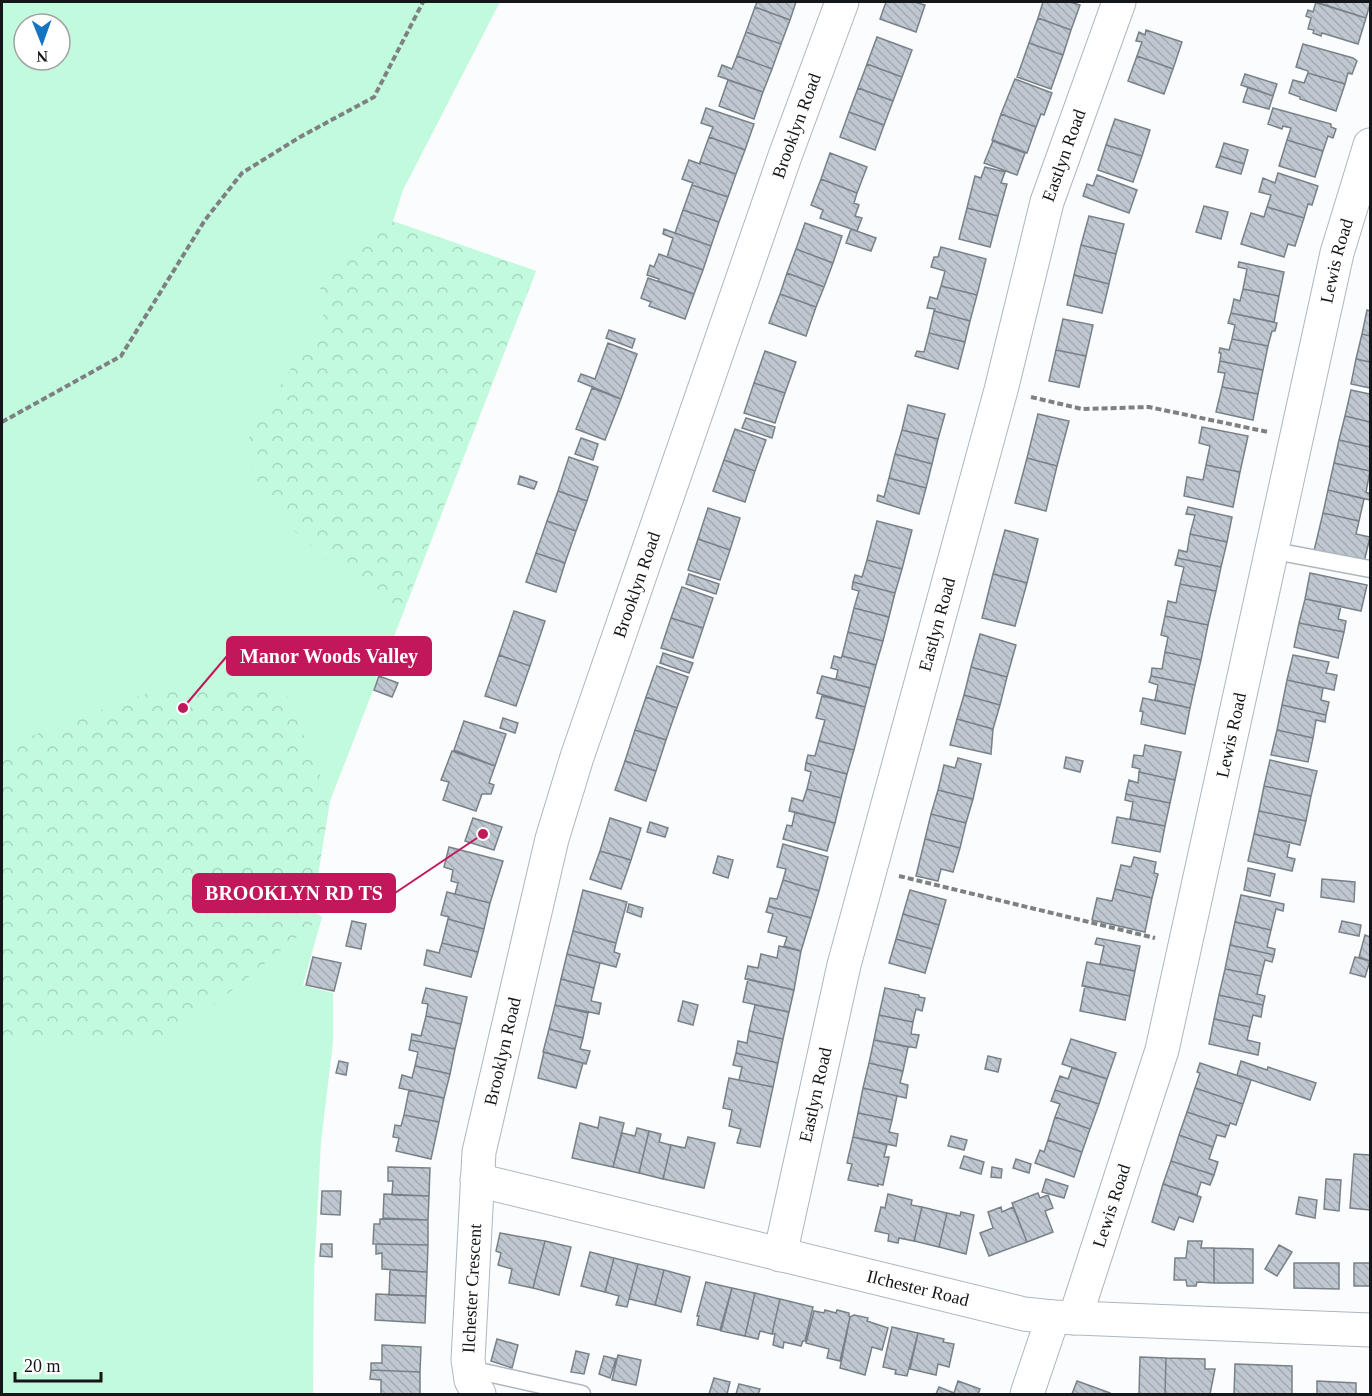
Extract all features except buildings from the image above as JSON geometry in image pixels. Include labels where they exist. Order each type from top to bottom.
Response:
[{"type":"street","name":"Brooklyn Road","points":[[477,1180],[479,1152],[552,838],[777,178],[842,2]]},
{"type":"street","name":"Eastlyn Road","points":[[780,1255],[844,965],[1001,390],[1047,202],[1119,2]]},
{"type":"street","name":"Lewis Road","points":[[1064,1318],[1162,1050],[1337,253],[1371,146]]},
{"type":"street","name":"Ilchester Road","points":[[477,1180],[1024,1314],[1064,1318],[1371,1330]]},
{"type":"street","name":"Ilchester Crescent","points":[[474,1382],[468,1360],[477,1180]]},
{"type":"street","points":[[1027,1395],[1064,1318]]},
{"type":"lane","points":[[1270,550],[1371,569]]},
{"type":"lane","points":[[474,1382],[582,1395]]},
{"type":"path","points":[[2,422],[121,357],[205,220],[242,173],[300,137],[374,97],[423,2]]},
{"type":"path","points":[[1001,390],[1082,409],[1149,407],[1296,437]]},
{"type":"path","points":[[869,869],[1185,945]]},
{"type":"green space","points":[[2,2],[500,2],[403,190],[393,221],[536,271],[330,801],[312,911],[322,917],[303,985],[333,993],[333,1042],[321,1142],[314,1273],[313,1394],[2,1394]]},
{"type":"green space","points":[[392,222],[536,271],[401,615],[350,580],[292,529],[257,489],[247,441],[324,314],[320,286]]},
{"type":"green space","points":[[247,686],[285,690],[330,800],[312,911],[322,917],[178,1034],[2,1044],[2,742],[10,744],[164,687]]},
{"type":"place","name":"Manor Woods Valley","points":[[183,708]]},
{"type":"place","name":"BROOKLYN RD TS","points":[[483,834]]}]
